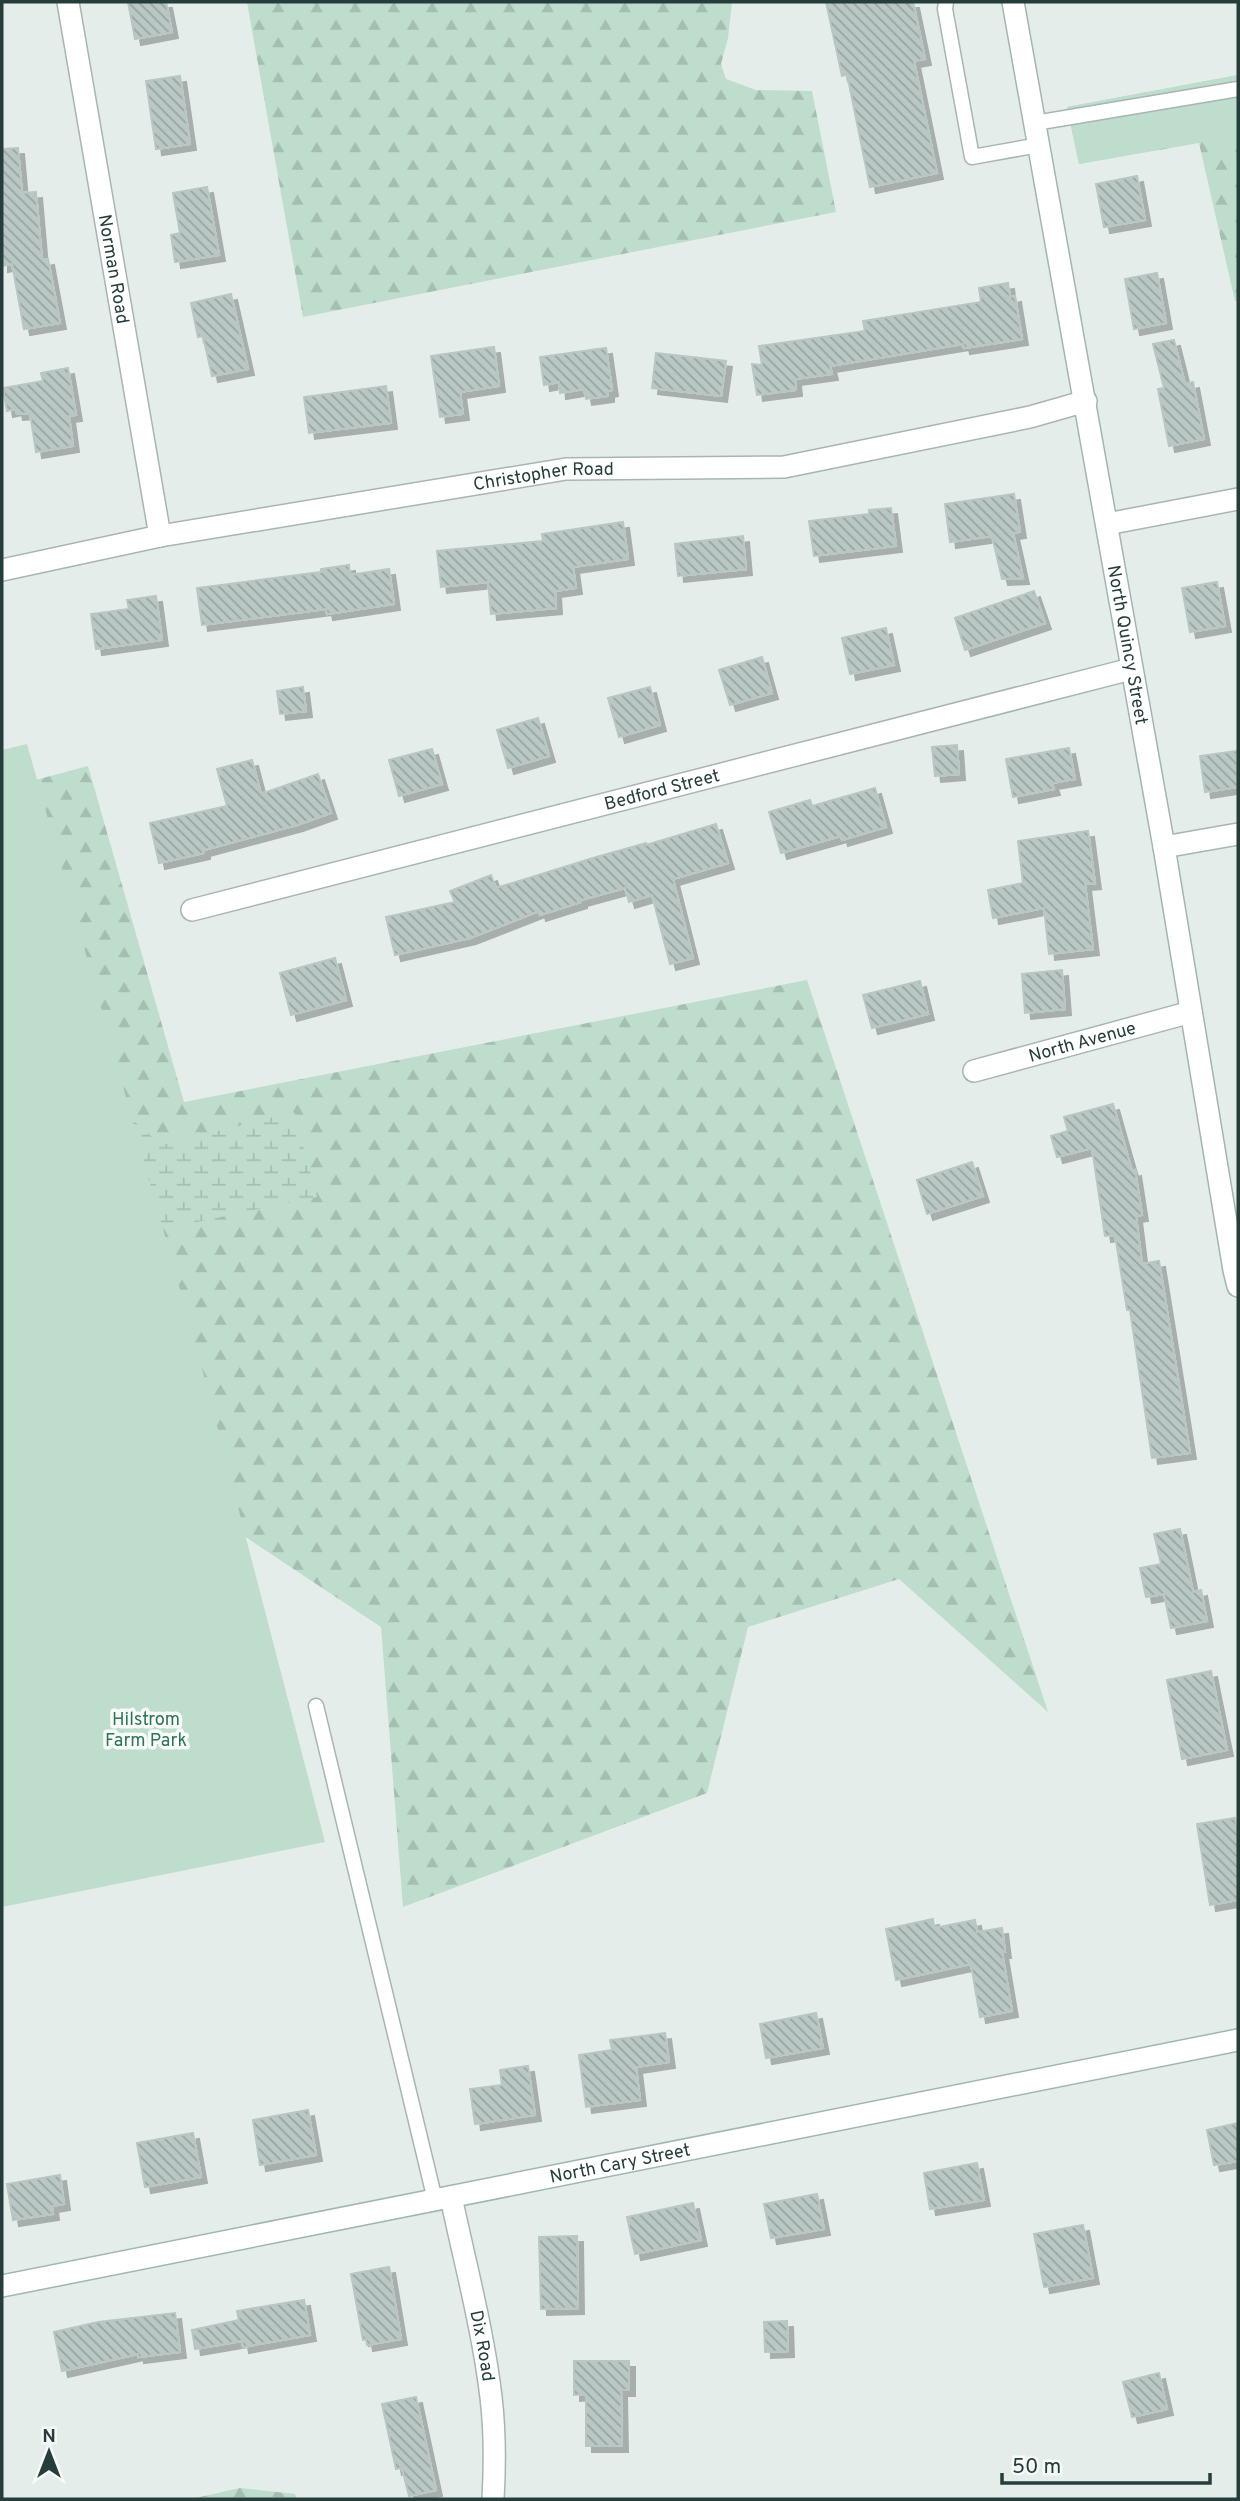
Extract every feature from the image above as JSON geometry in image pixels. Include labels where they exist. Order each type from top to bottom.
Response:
[{"type":"street","name":"Norman Road","points":[[68,2],[160,536]]},
{"type":"street","name":"North Quincy Street","points":[[1013,2],[1086,401],[1191,1012],[1230,1202],[1238,1286]]},
{"type":"street","name":"Christopher Road","points":[[2,570],[160,536],[566,469],[784,467],[1030,417],[1086,401]]},
{"type":"street","points":[[1107,524],[1238,499]]},
{"type":"street","name":"Bedford Street","points":[[192,910],[1131,669]]},
{"type":"street","points":[[1164,847],[1238,834]]},
{"type":"street","name":"North Avenue","points":[[974,1071],[1191,1012]]},
{"type":"street","name":"North Cary Street","points":[[2,2286],[1238,2040]]},
{"type":"street","name":"Dix Road","points":[[443,2198],[482,2341],[491,2398],[495,2456],[493,2499]]},
{"type":"lane","points":[[946,2],[954,64],[972,157],[1039,145]]},
{"type":"lane","points":[[1035,122],[1238,89]]},
{"type":"lane","points":[[316,1706],[443,2198]]},
{"type":"green space","points":[[247,2],[732,2],[728,38],[721,64],[726,79],[756,90],[812,91],[836,212],[303,317]]},
{"type":"green space","points":[[1238,75],[1238,301],[1235,301],[1199,143],[1079,164],[1067,107]]},
{"type":"green space","points":[[1238,75],[1238,135],[1079,164],[1067,107]]},
{"type":"green space","name":"Hilstrom Farm Park","points":[[27,744],[200,1361],[325,1842],[2,1907],[2,750]]},
{"type":"green space","points":[[88,766],[184,1102],[807,980],[1048,1712],[899,1579],[748,1627],[707,1793],[403,1907],[381,1627],[125,1457],[2,789]]},
{"type":"green space","points":[[2,883],[87,1079],[161,1145],[294,1112],[317,1197],[120,1238]]},
{"type":"green space","points":[[240,2488],[295,2494],[297,2499],[191,2499]]},
{"type":"building","points":[[128,2],[166,2],[172,32],[135,39]]},
{"type":"building","points":[[826,2],[913,2],[925,59],[914,61],[937,173],[870,187],[847,74],[842,76]]},
{"type":"building","points":[[180,76],[190,144],[156,149],[146,81]]},
{"type":"building","points":[[18,148],[22,193],[36,192],[42,260],[48,259],[60,323],[24,329],[12,264],[2,266],[2,149]]},
{"type":"building","points":[[1137,176],[1145,220],[1104,227],[1096,184]]},
{"type":"building","points":[[207,187],[219,255],[175,262],[171,235],[180,233],[173,193]]},
{"type":"building","points":[[1157,273],[1166,323],[1134,329],[1125,279]]},
{"type":"building","points":[[1008,283],[1010,297],[1015,296],[1022,339],[964,348],[963,344],[830,366],[832,374],[795,379],[796,390],[757,395],[752,364],[762,365],[759,346],[865,331],[863,321],[981,302],[979,288]]},
{"type":"building","points":[[231,294],[248,369],[212,376],[203,336],[198,337],[191,303]]},
{"type":"building","points":[[1174,340],[1185,384],[1193,382],[1204,439],[1169,446],[1158,389],[1164,388],[1153,344]]},
{"type":"building","points":[[494,347],[499,386],[460,392],[463,414],[440,417],[431,356]]},
{"type":"building","points":[[606,348],[612,390],[608,391],[608,396],[586,399],[584,389],[560,393],[559,382],[544,385],[540,357]]},
{"type":"building","points":[[656,353],[726,361],[721,396],[652,388]]},
{"type":"building","points":[[68,368],[76,415],[69,416],[73,446],[36,452],[30,413],[17,414],[16,409],[7,411],[3,388],[43,381],[41,373]]},
{"type":"building","points":[[386,386],[391,423],[309,433],[304,397]]},
{"type":"building","points":[[1014,494],[1020,532],[1013,533],[1023,578],[1002,579],[992,536],[950,542],[945,504]]},
{"type":"building","points":[[891,508],[896,546],[814,556],[809,521],[869,514],[869,510]]},
{"type":"building","points":[[623,522],[628,559],[573,567],[576,588],[555,591],[556,608],[491,614],[488,582],[441,587],[437,551],[543,541],[542,534]]},
{"type":"building","points":[[743,536],[746,569],[678,576],[675,544]]},
{"type":"building","points":[[349,565],[350,575],[389,569],[394,604],[327,614],[326,609],[202,625],[197,588],[321,572],[321,569]]},
{"type":"building","points":[[1217,582],[1225,626],[1190,632],[1182,588]]},
{"type":"building","points":[[1034,591],[1045,623],[965,650],[955,618]]},
{"type":"building","points":[[156,596],[162,640],[96,649],[91,614],[129,609],[127,600]]},
{"type":"building","points":[[886,628],[894,665],[850,674],[842,638]]},
{"type":"building","points":[[762,657],[772,693],[730,705],[719,670]]},
{"type":"building","points":[[303,687],[306,711],[280,714],[277,691]]},
{"type":"building","points":[[650,687],[660,725],[619,737],[608,698]]},
{"type":"building","points":[[538,718],[549,756],[508,768],[497,730]]},
{"type":"building","points":[[957,745],[959,774],[935,776],[932,747]]},
{"type":"building","points":[[1069,748],[1075,779],[1052,783],[1054,789],[1013,797],[1006,759]]},
{"type":"building","points":[[432,749],[442,784],[399,796],[389,760]]},
{"type":"building","points":[[1237,751],[1238,787],[1205,792],[1200,756]]},
{"type":"building","points":[[252,760],[261,794],[318,774],[331,813],[204,850],[204,853],[159,863],[150,823],[227,806],[217,769]]},
{"type":"building","points":[[875,788],[886,827],[781,853],[769,812],[810,800],[812,806]]},
{"type":"building","points":[[716,824],[728,863],[673,879],[693,958],[670,964],[652,895],[629,902],[625,888],[540,915],[539,911],[470,938],[395,955],[386,917],[455,902],[450,891],[491,875],[496,888]]},
{"type":"building","points":[[1088,831],[1095,883],[1085,884],[1093,949],[1049,954],[1044,908],[993,918],[988,890],[1023,883],[1018,841]]},
{"type":"building","points":[[335,958],[346,1000],[291,1015],[280,973]]},
{"type":"building","points":[[1062,970],[1065,1009],[1025,1013],[1022,974]]},
{"type":"building","points":[[920,981],[928,1014],[872,1028],[863,995]]},
{"type":"building","points":[[1113,1104],[1132,1171],[1135,1170],[1142,1215],[1136,1216],[1142,1264],[1159,1261],[1190,1453],[1152,1458],[1130,1310],[1127,1310],[1115,1235],[1105,1236],[1092,1148],[1057,1157],[1051,1136],[1068,1131],[1064,1117]]},
{"type":"building","points":[[972,1162],[983,1196],[927,1214],[917,1180]]},
{"type":"building","points":[[1180,1529],[1193,1592],[1201,1590],[1207,1621],[1171,1628],[1164,1594],[1146,1597],[1140,1568],[1161,1564],[1154,1534]]},
{"type":"building","points":[[1211,1671],[1227,1750],[1182,1759],[1167,1680]]},
{"type":"building","points":[[1235,1818],[1238,1838],[1238,1900],[1210,1905],[1197,1824]]},
{"type":"building","points":[[933,1919],[934,1928],[975,1920],[977,1932],[1002,1928],[1005,1952],[1002,1952],[1012,2011],[980,2017],[971,1964],[896,1980],[886,1929]]},
{"type":"building","points":[[816,2013],[823,2048],[766,2058],[760,2024]]},
{"type":"building","points":[[665,2033],[669,2062],[636,2067],[640,2100],[586,2107],[579,2055],[612,2050],[610,2040]]},
{"type":"building","points":[[528,2066],[535,2115],[475,2124],[470,2089],[502,2085],[500,2070]]},
{"type":"building","points":[[308,2110],[316,2155],[260,2165],[253,2120]]},
{"type":"building","points":[[1238,2123],[1238,2161],[1214,2165],[1207,2130]]},
{"type":"building","points":[[193,2133],[201,2177],[145,2187],[137,2143]]},
{"type":"building","points":[[977,2163],[984,2200],[930,2209],[924,2173]]},
{"type":"building","points":[[60,2175],[64,2204],[52,2206],[53,2214],[13,2220],[7,2184]]},
{"type":"building","points":[[817,2194],[824,2229],[771,2238],[764,2204]]},
{"type":"building","points":[[693,2203],[701,2240],[635,2254],[627,2217]]},
{"type":"building","points":[[1083,2225],[1093,2278],[1044,2287],[1034,2234]]},
{"type":"building","points":[[577,2236],[578,2308],[541,2309],[539,2237]]},
{"type":"building","points":[[389,2267],[401,2339],[367,2345],[366,2339],[363,2340],[351,2274]]},
{"type":"building","points":[[304,2300],[310,2335],[243,2347],[242,2341],[195,2349],[192,2330],[239,2320],[237,2311]]},
{"type":"building","points":[[175,2313],[180,2352],[138,2357],[138,2354],[62,2371],[54,2332],[98,2322]]},
{"type":"building","points":[[787,2321],[788,2351],[765,2352],[764,2322]]},
{"type":"building","points":[[574,2361],[629,2361],[629,2390],[621,2390],[622,2446],[586,2446],[586,2394],[574,2395]]},
{"type":"building","points":[[1159,2373],[1167,2409],[1132,2417],[1123,2382]]},
{"type":"building","points":[[416,2397],[436,2490],[409,2496],[402,2468],[396,2469],[382,2404]]}]
